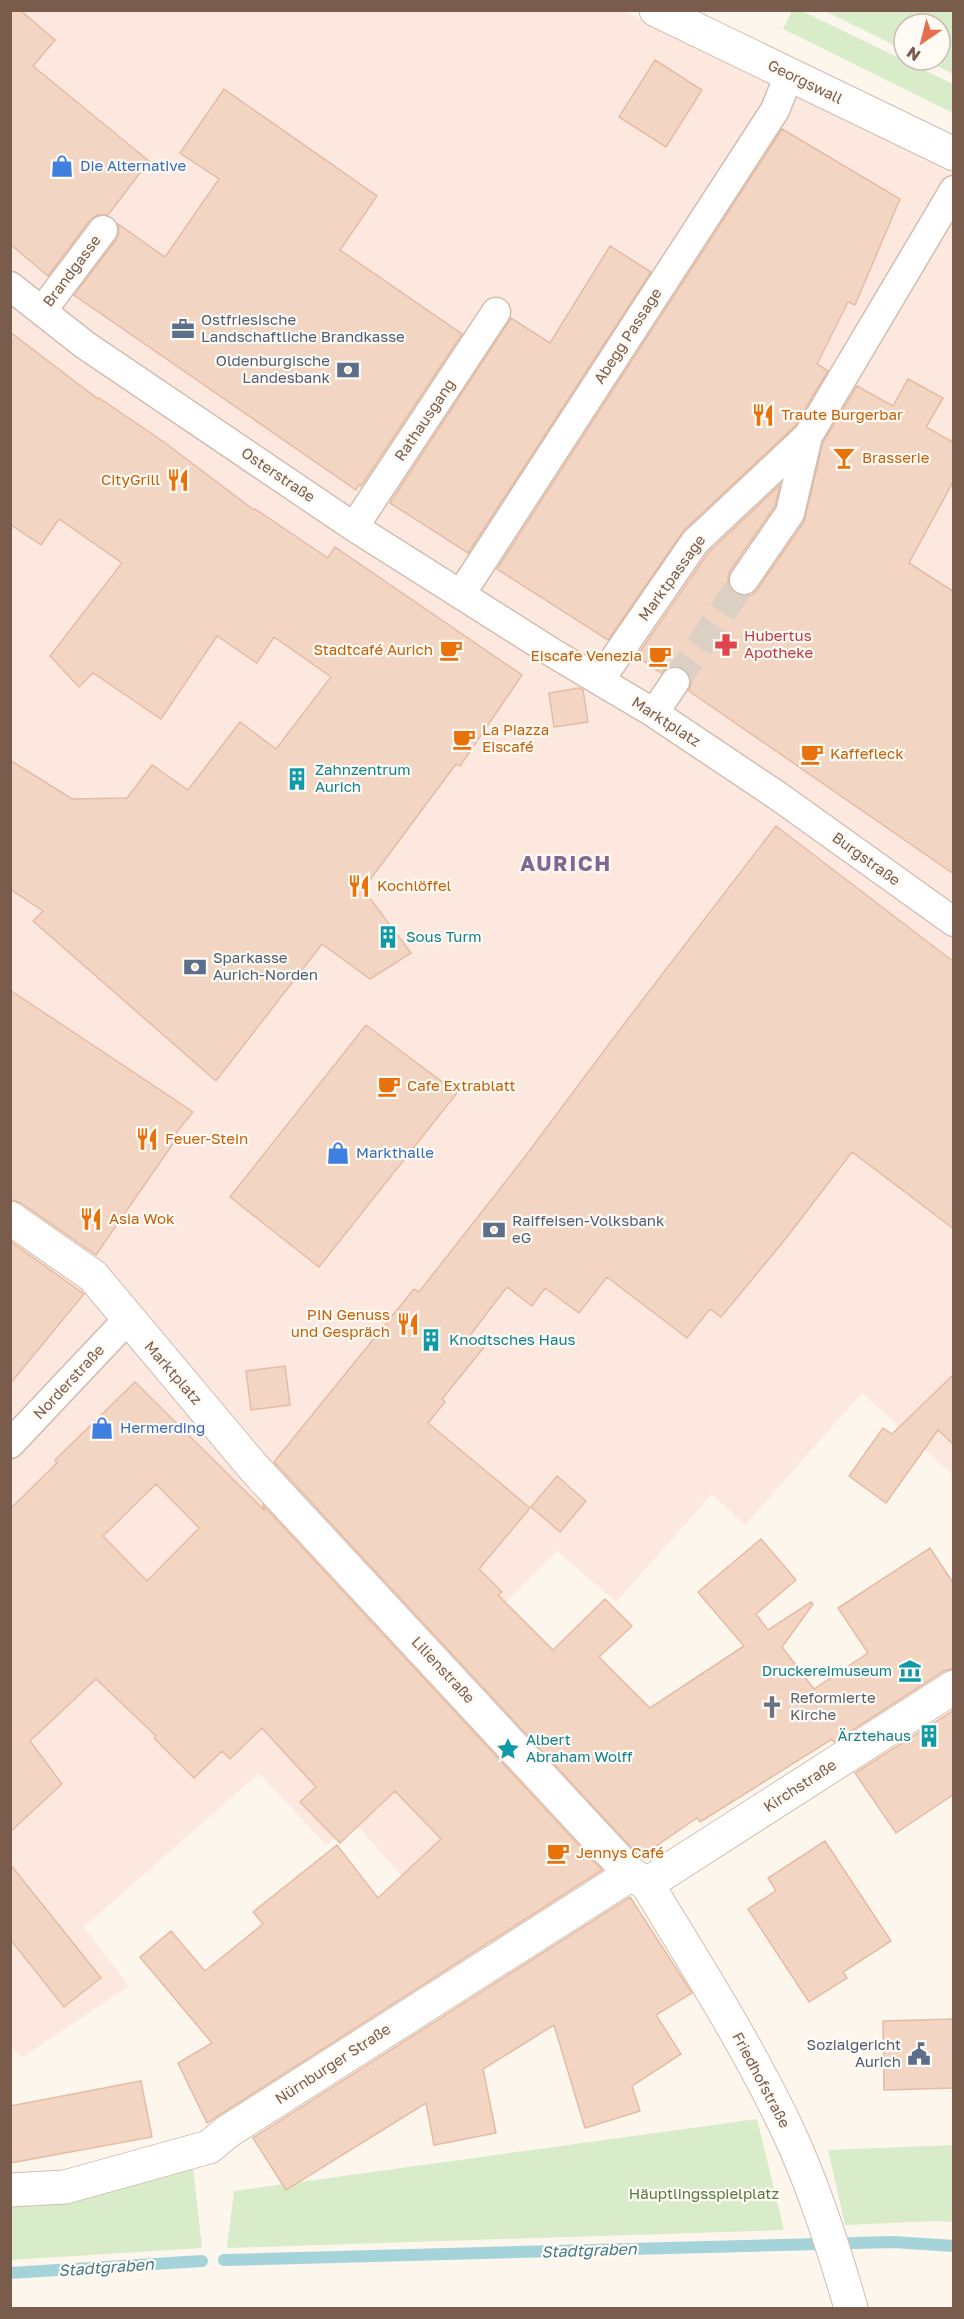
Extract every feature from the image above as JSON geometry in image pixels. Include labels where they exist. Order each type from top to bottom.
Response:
[{"type":"street","name":"Georgswall","points":[[656,10],[954,154]]},
{"type":"street","name":"Abegg Passage","points":[[461,594],[775,110],[789,75]]},
{"type":"street","name":"Marktpassage","points":[[600,680],[695,542],[808,436],[954,190]]},
{"type":"street","name":"Brandgasse","points":[[42,311],[103,231]]},
{"type":"street","name":"Osterstraße","points":[[10,286],[85,345],[354,527],[553,653]]},
{"type":"street","name":"Rathausgang","points":[[354,527],[496,312]]},
{"type":"street","name":"Marktpassage","points":[[744,580],[790,513],[808,436]]},
{"type":"street","name":"Marktplatz","points":[[553,653],[654,713],[778,796]]},
{"type":"street","points":[[654,713],[675,682]]},
{"type":"street","name":"Burgstraße","points":[[778,796],[949,908]]},
{"type":"street","name":"Marktplatz","points":[[10,1218],[93,1276],[127,1320],[254,1468]]},
{"type":"street","name":"Norderstraße","points":[[10,1444],[127,1320]]},
{"type":"street","name":"Lilienstraße","points":[[254,1468],[639,1879]]},
{"type":"street","name":"Kirchstraße","points":[[639,1879],[954,1687]]},
{"type":"street","name":"Nürnburger Straße","points":[[10,2190],[65,2187],[209,2147],[227,2132],[639,1879]]},
{"type":"street","name":"Friedhofstraße","points":[[639,1879],[721,2005],[763,2080],[813,2191],[851,2308]]},
{"type":"shaded area","points":[[11,11],[624,11],[953,167],[953,1475],[862,1393],[745,1525],[712,1494],[616,1602],[557,1551],[432,1677],[616,1877],[498,1951],[449,1886],[423,1902],[355,1822],[326,1845],[259,1773],[84,1927],[129,1986],[23,2057],[11,2048]]},
{"type":"green space","points":[[792,11],[802,11],[892,55],[892,72],[928,72],[953,84],[953,113],[783,29]]},
{"type":"green space","points":[[825,11],[953,11],[953,74],[949,72],[952,72],[952,12],[892,12],[892,44]]},
{"type":"green space","name":"Häuptlingsspielplatz","points":[[757,2119],[784,2230],[227,2248],[234,2191]]},
{"type":"green space","points":[[953,2145],[953,2222],[845,2225],[828,2150]]},
{"type":"green space","points":[[193,2167],[202,2248],[11,2260],[11,2205]]},
{"type":"building","points":[[10,10],[20,10],[55,40],[33,66],[149,161],[108,215],[97,215],[90,220],[48,276],[10,244]]},
{"type":"building","points":[[655,60],[702,90],[666,147],[619,117]]},
{"type":"building","points":[[224,89],[377,196],[340,250],[462,334],[361,486],[359,484],[356,490],[74,295],[116,240],[119,233],[118,224],[165,257],[219,179],[180,153]]},
{"type":"building","points":[[782,129],[900,199],[855,305],[848,302],[817,364],[828,371],[795,426],[684,530],[608,640],[497,569]]},
{"type":"building","points":[[610,246],[651,272],[468,553],[390,503],[511,318],[550,343]]},
{"type":"building","points":[[10,332],[98,399],[164,442],[254,510],[328,558],[335,547],[522,675],[460,766],[456,764],[363,889],[411,953],[370,979],[322,944],[216,1081],[33,921],[43,911],[10,889],[10,760],[72,799],[127,798],[152,765],[188,790],[240,722],[276,749],[331,677],[274,637],[257,663],[217,636],[161,719],[93,673],[79,687],[50,656],[122,563],[59,519],[41,545],[10,524]]},
{"type":"building","points":[[908,379],[943,398],[926,427],[954,443],[954,480],[909,563],[954,592],[954,874],[689,691],[690,675],[685,669],[676,666],[667,667],[661,673],[637,656],[708,553],[780,485],[775,506],[730,571],[728,578],[729,587],[735,594],[752,595],[757,590],[804,522],[823,442],[857,386],[893,406]]},
{"type":"building","points":[[579,688],[583,690],[588,722],[554,727],[549,693]]},
{"type":"building","points":[[776,826],[954,962],[954,1229],[852,1152],[787,1237],[721,1317],[710,1309],[687,1338],[607,1277],[579,1313],[545,1288],[532,1306],[507,1287],[471,1334],[485,1346],[442,1399],[445,1402],[428,1423],[530,1508],[479,1569],[502,1592],[498,1595],[553,1650],[605,1599],[632,1626],[599,1657],[650,1708],[744,1646],[698,1592],[761,1539],[796,1580],[756,1614],[768,1630],[811,1602],[813,1604],[782,1647],[814,1689],[868,1653],[838,1608],[930,1548],[954,1584],[954,1668],[944,1671],[834,1742],[832,1739],[700,1822],[697,1818],[640,1857],[274,1462],[414,1289],[419,1292],[524,1158]]},
{"type":"building","points":[[10,990],[193,1112],[176,1133],[179,1135],[96,1255],[21,1203],[10,1199]]},
{"type":"building","name":"Markthalle","points":[[366,1025],[457,1093],[319,1267],[230,1197]]},
{"type":"building","points":[[10,1241],[84,1294],[10,1384]]},
{"type":"building","points":[[285,1366],[290,1405],[251,1410],[246,1371]]},
{"type":"building","points":[[954,1374],[954,1445],[938,1430],[886,1503],[849,1476],[883,1428],[892,1434]]},
{"type":"building","points":[[135,1382],[264,1510],[263,1505],[602,1870],[207,2123],[178,2063],[212,2043],[140,1957],[171,1931],[205,1971],[263,1924],[253,1912],[337,1845],[378,1898],[441,1839],[395,1791],[340,1843],[300,1802],[316,1787],[262,1728],[230,1759],[222,1751],[194,1778],[154,1738],[156,1736],[96,1679],[30,1741],[62,1784],[10,1832],[10,1509],[57,1463],[55,1460]],"holes":[[[156,1484],[199,1528],[147,1581],[103,1536]]]},
{"type":"building","points":[[557,1476],[586,1501],[560,1532],[531,1507]]},
{"type":"building","name":"Ärztehaus","points":[[954,1710],[954,1794],[896,1833],[855,1773]]},
{"type":"building","points":[[825,1841],[891,1941],[843,1972],[847,1978],[809,2002],[748,1909],[776,1891],[768,1878]]},
{"type":"building","points":[[10,1864],[101,1978],[64,2007],[10,1939]]},
{"type":"building","points":[[630,1897],[692,1993],[656,2015],[681,2054],[632,2086],[640,2111],[585,2128],[554,2025],[483,2069],[496,2133],[434,2145],[426,2103],[286,2190],[253,2138]]},
{"type":"building","name":"Sozialgericht Aurich","points":[[954,2019],[954,2088],[884,2090],[883,2021]]},
{"type":"building","points":[[141,2081],[152,2137],[10,2163],[10,2106]]},
{"type":"waterway","name":"Stadtgraben","points":[[224,2260],[893,2242],[954,2246]]},
{"type":"waterway","name":"Stadtgraben","points":[[10,2273],[202,2261]]},
{"type":"tunnel","points":[[675,682],[744,580]]},
{"type":"place","name":"Die Alternative","points":[[62,166]]},
{"type":"place","name":"Ostfriesische Landschaftliche Brandkasse","points":[[183,329]]},
{"type":"place","name":"Oldenburgische Landesbank","points":[[348,370]]},
{"type":"place","name":"Traute Burgerbar","points":[[763,415]]},
{"type":"place","name":"Brasserie","points":[[844,458]]},
{"type":"place","name":"CityGrill","points":[[178,480]]},
{"type":"place","name":"Hubertus Apotheke","points":[[726,645]]},
{"type":"place","name":"Stadtcafé Aurich","points":[[451,650]]},
{"type":"place","name":"Eiscafe Venezia","points":[[660,656]]},
{"type":"place","name":"La Piazza Eiscafé","points":[[464,739]]},
{"type":"place","name":"Kaffefleck","points":[[812,754]]},
{"type":"place","name":"Zahnzentrum Aurich","points":[[297,779]]},
{"type":"place","name":"Kochlöffel","points":[[359,886]]},
{"type":"place","name":"Sous Turm","points":[[388,937]]},
{"type":"place","name":"Sparkasse Aurich-Norden","points":[[195,967]]},
{"type":"place","name":"Cafe Extrablatt","points":[[389,1086]]},
{"type":"place","name":"Feuer-Stein","points":[[147,1139]]},
{"type":"place","name":"Markthalle","points":[[338,1153]]},
{"type":"place","name":"Asia Wok","points":[[91,1219]]},
{"type":"place","name":"Raiffeisen-Volksbank eG","points":[[494,1230]]},
{"type":"place","name":"PIN Genuss und Gespräch","points":[[408,1324]]},
{"type":"place","name":"Knodtsches Haus","points":[[431,1340]]},
{"type":"place","name":"Hermerding","points":[[102,1428]]},
{"type":"place","name":"Druckereimuseum","points":[[910,1671]]},
{"type":"place","name":"Reformierte Kirche","points":[[772,1707]]},
{"type":"place","name":"Ärztehaus","points":[[929,1736]]},
{"type":"place","name":"Albert Abraham Wolff","points":[[508,1749]]},
{"type":"place","name":"Jennys Café","points":[[558,1853]]},
{"type":"place","name":"Sozialgericht Aurich","points":[[919,2054]]},
{"type":"district","name":"AURICH","points":[[566,864]]}]
